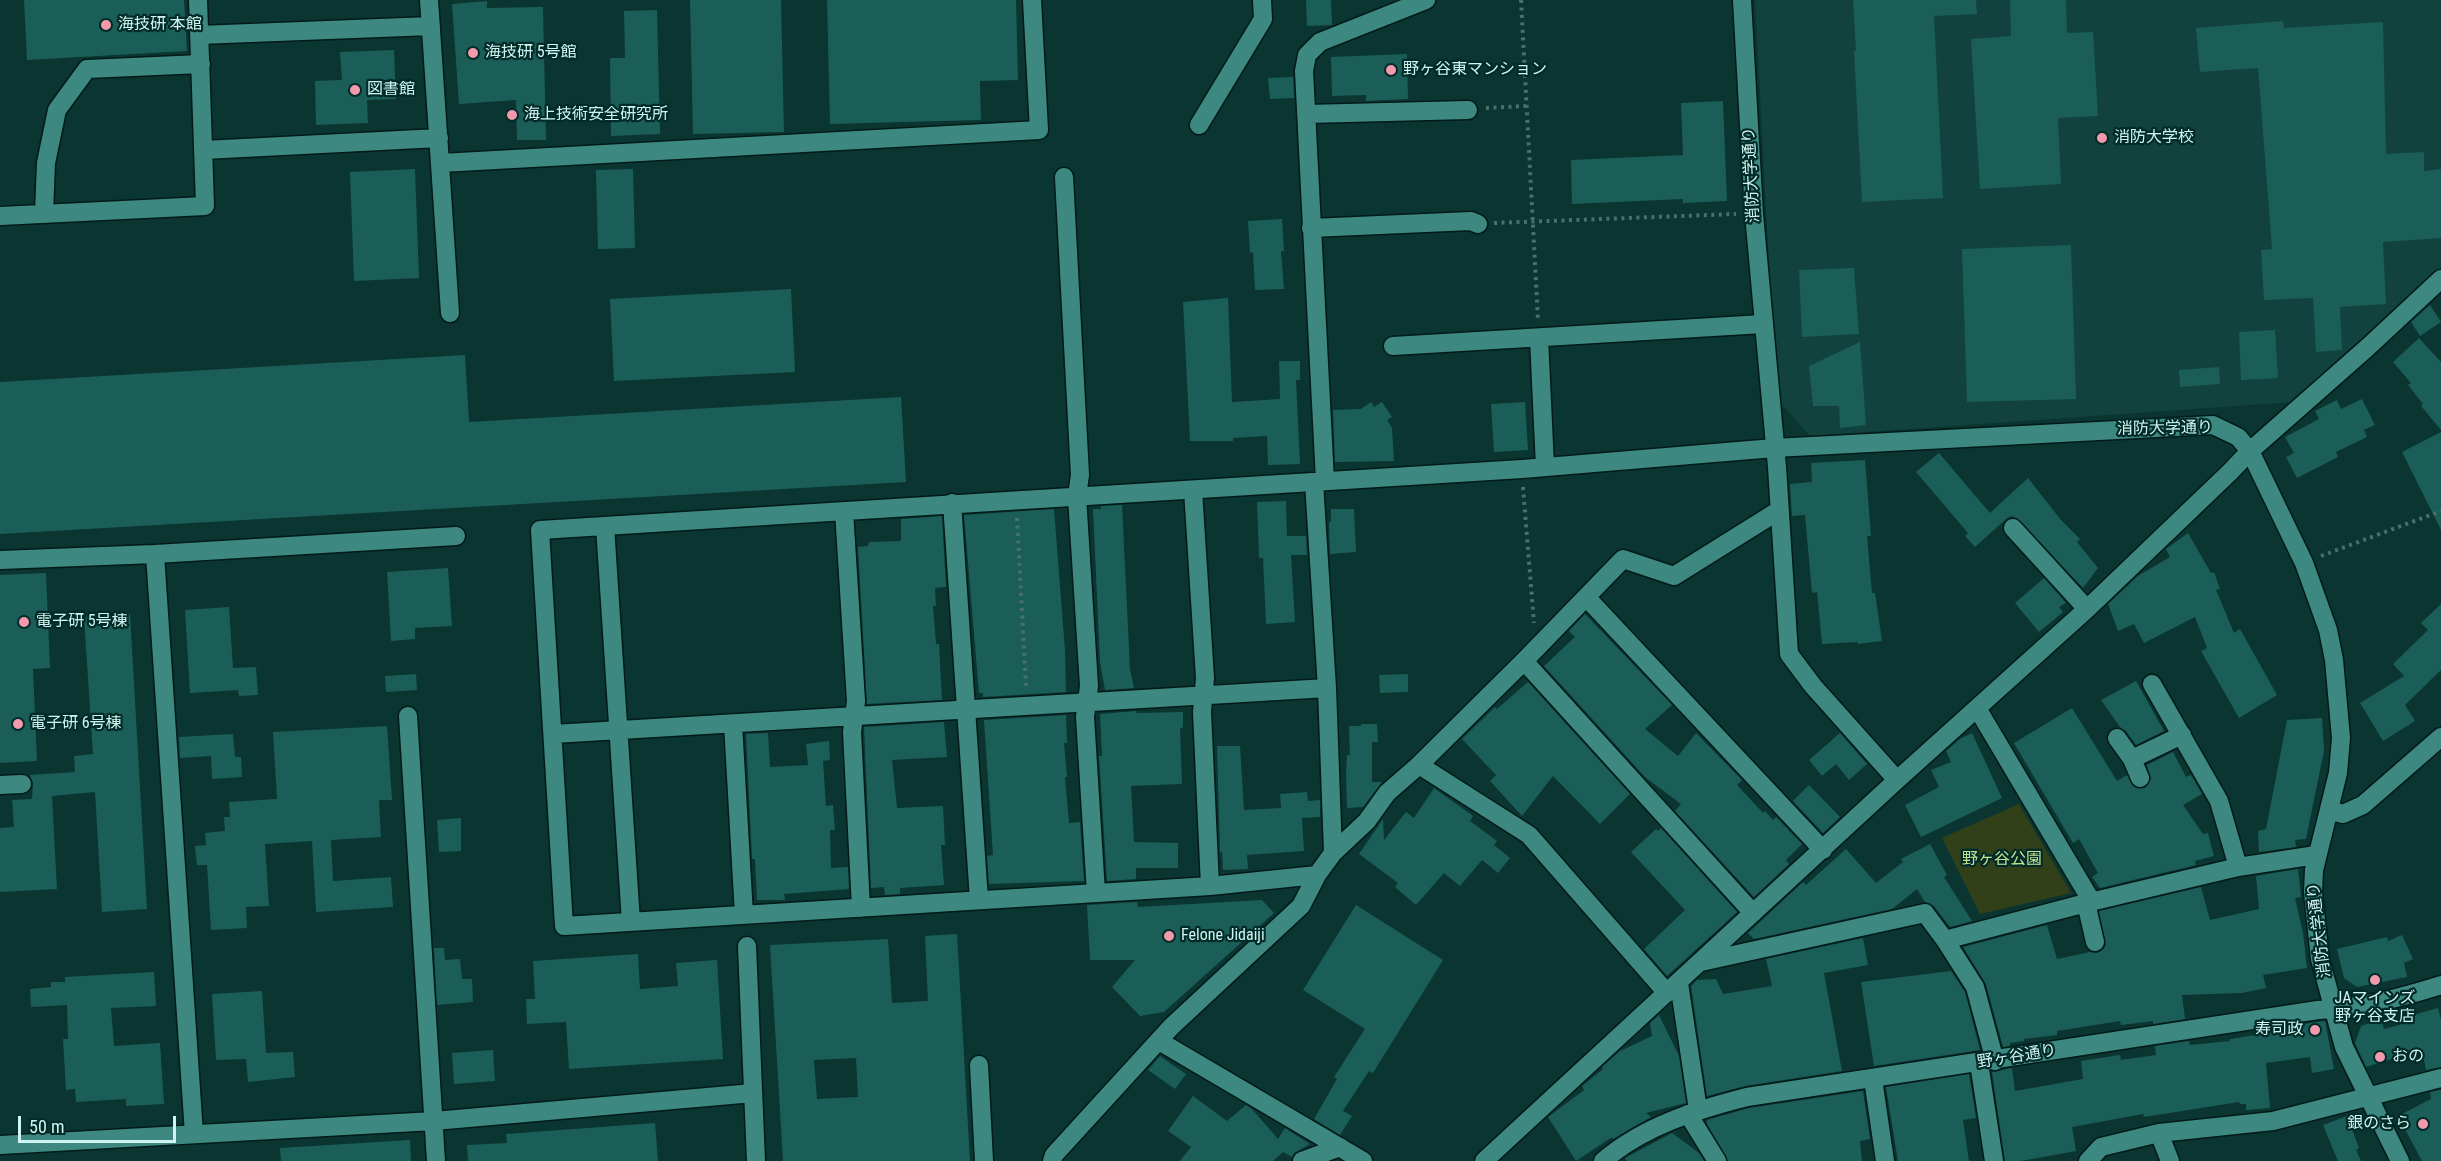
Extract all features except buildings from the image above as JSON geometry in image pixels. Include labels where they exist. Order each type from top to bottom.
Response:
[{"type":"street","points":[[0,216],[205,206],[198,0]]},
{"type":"street","points":[[429,0],[450,312]]},
{"type":"street","points":[[441,163],[1039,130],[1032,0]]},
{"type":"street","points":[[1199,125],[1263,19],[1262,0]]},
{"type":"street","points":[[1333,853],[1304,70],[1307,55],[1320,42],[1426,0]]},
{"type":"street","name":"消防大学通り","points":[[1742,0],[1754,214],[1774,448],[2213,425],[2238,437],[2250,451],[2304,563],[2328,630],[2339,701],[2341,738],[2336,812],[2316,855],[2313,892],[2320,958],[2344,1047],[2400,1161]]},
{"type":"street","points":[[199,34],[431,26]]},
{"type":"street","points":[[44,213],[46,163],[57,110],[87,69],[201,64]]},
{"type":"street","points":[[1306,114],[1468,110]]},
{"type":"street","points":[[204,150],[439,138]]},
{"type":"street","points":[[1064,177],[1080,476],[1077,496],[1089,686],[1085,717],[1096,893]]},
{"type":"street","points":[[1311,228],[1471,221],[1478,224]]},
{"type":"street","points":[[1484,1161],[1897,780],[2087,609],[2250,451],[2441,279]]},
{"type":"street","points":[[1393,346],[1763,324]]},
{"type":"street","points":[[1539,338],[1545,467]]},
{"type":"street","points":[[1317,875],[1210,886],[564,926],[540,530],[1522,469],[1774,448],[1789,654],[1813,686],[1897,780]]},
{"type":"street","points":[[1193,490],[1204,695],[1202,712],[1210,886]]},
{"type":"street","points":[[952,503],[979,900]]},
{"type":"street","points":[[844,511],[856,701],[852,732],[861,908]]},
{"type":"street","points":[[1057,1159],[1192,1006],[1301,906],[1317,875],[1333,853],[1367,821],[1387,793],[1419,765],[1587,598],[1623,559],[1674,576],[1778,511]]},
{"type":"street","points":[[605,526],[631,922]]},
{"type":"street","points":[[2013,528],[2087,609]]},
{"type":"street","points":[[0,560],[155,554],[456,536]]},
{"type":"street","points":[[155,554],[194,1134]]},
{"type":"street","points":[[1587,598],[1823,850]]},
{"type":"street","points":[[1530,654],[1754,913]]},
{"type":"street","points":[[2152,684],[2219,801],[2238,867]]},
{"type":"street","points":[[553,734],[1327,688]]},
{"type":"street","points":[[1977,708],[2089,902],[2095,942]]},
{"type":"street","points":[[408,716],[436,1161]]},
{"type":"street","points":[[733,724],[744,915]]},
{"type":"street","points":[[2132,759],[2182,735]]},
{"type":"street","points":[[2336,812],[2363,805],[2441,737]]},
{"type":"street","points":[[2117,738],[2132,759],[2140,778]]},
{"type":"street","points":[[1419,765],[1529,835],[1673,988],[1693,1112],[1716,1161]]},
{"type":"street","points":[[0,785],[22,784]]},
{"type":"street","points":[[1945,940],[2089,902],[2238,867],[2316,855]]},
{"type":"street","points":[[1700,962],[1925,914],[1945,940],[1975,987],[1987,1062],[1994,1161]]},
{"type":"street","points":[[747,946],[756,1161]]},
{"type":"street","name":"野ヶ谷通り","points":[[1604,1161],[1647,1132],[1693,1112],[1747,1098],[2282,1015],[2391,1001],[2441,985]]},
{"type":"street","points":[[1159,1041],[1363,1161]]},
{"type":"street","points":[[979,1065],[984,1161]]},
{"type":"street","points":[[2088,1161],[2101,1147],[2159,1133],[2273,1121],[2441,1078]]},
{"type":"street","points":[[1873,1079],[1885,1161]]},
{"type":"street","points":[[0,1145],[434,1121],[753,1093]]},
{"type":"street","points":[[2159,1133],[2170,1161]]},
{"type":"street","points":[[1302,1161],[1340,1147]]},
{"type":"path","points":[[1521,0],[1539,338]]},
{"type":"path","points":[[1468,110],[1526,106]]},
{"type":"path","points":[[1478,224],[1754,214]]},
{"type":"path","points":[[1522,469],[1530,654]]},
{"type":"path","points":[[1016,500],[1027,705]]},
{"type":"path","points":[[2304,563],[2441,511]]},
{"type":"shaded area","name":"消防大学校","points":[[1755,0],[2441,0],[2441,276],[2293,402],[1810,436],[1776,398]]},
{"type":"green space","name":"野ヶ谷公園","points":[[2019,804],[2071,893],[1980,914],[1942,838]]},
{"type":"place","name":"海技研 本館","points":[[106,25]]},
{"type":"place","name":"海技研 5号館","points":[[473,53]]},
{"type":"place","name":"野ヶ谷東マンション","points":[[1391,70]]},
{"type":"place","name":"図書館","points":[[355,90]]},
{"type":"place","name":"海上技術安全研究所","points":[[512,115]]},
{"type":"place","name":"消防大学校","points":[[2102,138]]},
{"type":"place","name":"電子研 5号棟","points":[[24,622]]},
{"type":"place","name":"電子研 6号棟","points":[[18,724]]},
{"type":"place","name":"Felone Jidaiji","points":[[1169,936]]},
{"type":"place","name":"JAマインズ 野ヶ谷支店","points":[[2375,980]]},
{"type":"place","name":"寿司政","points":[[2315,1030]]},
{"type":"place","name":"おの","points":[[2380,1057]]},
{"type":"place","name":"銀のさら","points":[[2423,1124]]}]
